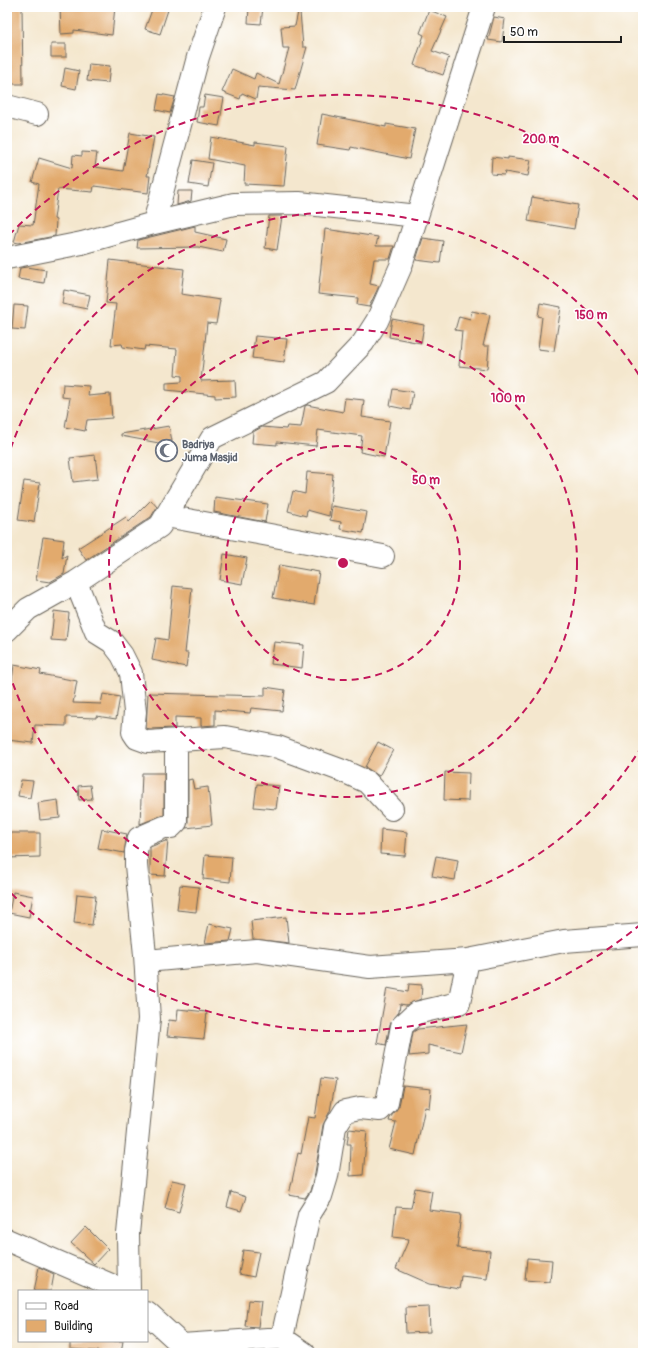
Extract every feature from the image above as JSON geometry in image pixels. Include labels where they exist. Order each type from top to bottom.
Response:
[{"type":"street","points":[[154,223],[198,57],[215,7]]},
{"type":"street","points":[[7,630],[28,609],[76,582],[160,526],[212,438],[326,382],[364,343],[377,321],[401,266],[484,7]]},
{"type":"street","points":[[7,106],[37,114]]},
{"type":"street","points":[[7,258],[82,243],[154,223],[234,204],[299,202],[417,216]]},
{"type":"street","points":[[166,516],[383,556]]},
{"type":"street","points":[[76,582],[96,632],[112,642],[122,655],[131,673],[135,712],[133,732],[137,738],[148,742],[225,737],[278,747],[343,771],[367,782],[392,809]]},
{"type":"street","points":[[129,1290],[128,1234],[149,1019],[146,961],[136,865],[136,851],[139,838],[164,827],[171,827],[176,822],[176,740]]},
{"type":"street","points":[[146,961],[257,952],[370,967],[468,960],[564,941],[643,935]]},
{"type":"street","points":[[282,1338],[309,1215],[321,1196],[327,1176],[335,1127],[345,1111],[360,1108],[380,1110],[386,1103],[402,1026],[416,1013],[459,1003],[468,960]]},
{"type":"street","points":[[7,1240],[123,1290]]},
{"type":"street","points":[[148,1314],[182,1345],[282,1338],[304,1353]]},
{"type":"building","points":[[7,7],[22,7],[23,84],[7,84]]},
{"type":"building","points":[[60,7],[115,7],[112,35],[74,30],[74,33],[61,34]]},
{"type":"building","points":[[153,7],[168,10],[160,34],[145,29]]},
{"type":"building","points":[[249,7],[263,7],[261,24],[248,23]]},
{"type":"building","points":[[429,10],[447,17],[432,51],[449,57],[443,75],[414,65],[424,35],[420,33]]},
{"type":"building","points":[[298,12],[300,12],[303,47],[307,47],[295,90],[258,87],[256,99],[242,93],[240,99],[222,92],[232,69],[254,79],[256,73],[279,84],[289,48],[283,48],[281,27],[295,26]]},
{"type":"building","points":[[494,17],[505,19],[502,42],[488,40]]},
{"type":"building","points":[[51,44],[66,44],[66,57],[51,57]]},
{"type":"building","points":[[89,64],[110,66],[108,83],[87,81]]},
{"type":"building","points":[[65,68],[79,71],[76,89],[62,86]]},
{"type":"building","points":[[159,94],[175,97],[170,113],[156,110]]},
{"type":"building","points":[[205,95],[224,98],[219,126],[197,122],[199,107],[203,107]]},
{"type":"building","points":[[322,114],[386,127],[386,124],[415,129],[409,159],[351,147],[350,150],[317,145]]},
{"type":"building","points":[[130,133],[154,137],[147,176],[150,176],[148,193],[94,186],[93,192],[58,189],[54,219],[56,220],[55,236],[19,243],[14,242],[19,224],[33,225],[39,184],[32,182],[39,158],[72,168],[73,155],[82,156],[82,152],[97,153],[95,167],[123,171]]},
{"type":"building","points":[[211,137],[255,145],[255,142],[288,146],[284,186],[244,184],[245,166],[208,159]]},
{"type":"building","points":[[492,157],[508,159],[508,157],[531,160],[528,176],[505,172],[504,175],[491,174]]},
{"type":"building","points":[[193,160],[212,163],[208,187],[189,184]]},
{"type":"building","points":[[178,191],[192,191],[191,201],[177,205]]},
{"type":"building","points":[[532,197],[578,205],[574,229],[528,221]]},
{"type":"building","points":[[269,216],[282,216],[277,250],[265,248]]},
{"type":"building","points":[[195,226],[195,232],[226,239],[223,252],[198,247],[137,248],[138,240]]},
{"type":"building","points":[[325,229],[378,237],[376,246],[394,246],[390,259],[374,259],[370,284],[379,286],[369,307],[357,305],[358,298],[318,294]]},
{"type":"building","points":[[423,238],[443,241],[440,263],[416,260]]},
{"type":"building","points":[[110,260],[184,269],[181,294],[220,300],[216,324],[207,323],[201,381],[235,380],[236,397],[215,398],[215,395],[166,390],[166,383],[182,382],[182,376],[175,375],[177,349],[145,346],[144,350],[123,347],[122,344],[111,345],[116,304],[106,303]]},
{"type":"building","points":[[27,267],[46,270],[44,283],[18,279],[20,268]]},
{"type":"building","points":[[64,290],[90,295],[87,309],[62,304]]},
{"type":"building","points":[[540,303],[561,307],[554,351],[538,349],[542,317],[538,316]]},
{"type":"building","points":[[14,305],[28,306],[25,330],[12,329]]},
{"type":"building","points":[[472,311],[490,315],[483,346],[489,346],[487,369],[459,366],[462,331],[455,330],[459,316],[470,319]]},
{"type":"building","points":[[392,319],[424,325],[421,343],[389,337]]},
{"type":"building","points":[[255,336],[287,339],[284,362],[252,358]]},
{"type":"building","points":[[63,384],[89,386],[88,396],[110,394],[112,418],[87,420],[85,431],[65,427],[70,398],[62,397]]},
{"type":"building","points":[[393,389],[413,392],[410,410],[390,406]]},
{"type":"building","points":[[345,398],[364,400],[362,417],[390,421],[384,457],[360,452],[362,436],[318,430],[316,446],[277,442],[277,445],[252,443],[253,432],[262,427],[286,429],[287,426],[301,427],[305,406],[307,405],[343,412]]},
{"type":"building","points":[[169,426],[172,441],[159,443],[121,436],[121,434]]},
{"type":"building","points":[[95,455],[98,479],[73,482],[70,458]]},
{"type":"building","points":[[307,472],[333,474],[329,516],[307,510],[306,516],[288,511],[293,491],[305,494]]},
{"type":"building","points":[[24,481],[40,483],[34,522],[18,520]]},
{"type":"building","points":[[215,497],[268,504],[265,522],[214,512]]},
{"type":"building","points":[[151,500],[157,507],[151,517],[86,560],[78,548],[126,517],[129,522]]},
{"type":"building","points":[[332,506],[367,512],[363,533],[340,529],[341,522],[330,520]]},
{"type":"building","points":[[43,537],[64,540],[62,558],[67,555],[64,574],[50,582],[36,580]]},
{"type":"building","points":[[224,554],[247,558],[242,584],[220,580]]},
{"type":"building","points":[[279,565],[319,572],[314,605],[273,598]]},
{"type":"building","points":[[173,586],[192,588],[185,653],[188,653],[186,667],[152,660],[156,638],[168,640]]},
{"type":"building","points":[[54,611],[69,613],[66,641],[51,640]]},
{"type":"building","points":[[274,642],[304,645],[302,668],[271,664]]},
{"type":"building","points":[[14,665],[41,670],[40,674],[77,681],[73,703],[101,704],[103,694],[120,697],[116,719],[96,716],[96,718],[66,717],[66,726],[35,725],[33,743],[7,740],[7,721]]},
{"type":"building","points":[[265,687],[285,690],[282,711],[251,708],[250,713],[215,710],[215,725],[201,726],[201,718],[175,717],[175,728],[146,728],[148,693],[265,696]]},
{"type":"building","points":[[378,742],[393,750],[379,776],[365,767]]},
{"type":"building","points":[[445,772],[469,773],[468,801],[444,800]]},
{"type":"building","points":[[142,773],[164,773],[164,815],[140,824]]},
{"type":"building","points":[[192,779],[194,789],[208,787],[212,825],[186,828],[188,822],[188,780]]},
{"type":"building","points":[[21,780],[33,781],[30,798],[18,796]]},
{"type":"building","points":[[257,784],[279,786],[276,809],[254,807]]},
{"type":"building","points":[[90,785],[92,799],[79,800],[78,786]]},
{"type":"building","points":[[58,800],[60,818],[40,820],[38,803]]},
{"type":"building","points":[[102,829],[127,834],[124,853],[98,848]]},
{"type":"building","points":[[381,829],[407,832],[405,856],[380,854]]},
{"type":"building","points":[[7,833],[40,833],[40,857],[7,858]]},
{"type":"building","points":[[168,840],[165,876],[150,875],[150,847]]},
{"type":"building","points":[[205,855],[232,857],[230,882],[203,879]]},
{"type":"building","points":[[436,856],[458,860],[455,880],[432,876]]},
{"type":"building","points":[[180,885],[199,887],[196,912],[177,910]]},
{"type":"building","points":[[13,892],[33,896],[29,917],[9,913]]},
{"type":"building","points":[[77,894],[96,896],[92,925],[74,923]]},
{"type":"building","points":[[286,917],[289,943],[253,939],[251,921]]},
{"type":"building","points":[[209,924],[233,929],[230,941],[205,943]]},
{"type":"building","points":[[409,984],[422,985],[421,999],[406,1005],[400,1004],[399,1012],[390,1024],[386,1045],[377,1043],[387,988],[408,992]]},
{"type":"building","points":[[178,1009],[207,1012],[204,1039],[167,1036],[169,1020],[177,1021]]},
{"type":"building","points":[[467,1024],[461,1052],[428,1045],[428,1054],[409,1056],[413,1032],[418,1029]]},
{"type":"building","points":[[321,1078],[336,1080],[330,1111],[323,1125],[315,1173],[310,1191],[305,1198],[289,1195],[298,1153],[301,1154],[308,1117],[315,1118]]},
{"type":"building","points":[[403,1086],[431,1089],[429,1108],[425,1107],[415,1155],[389,1149],[396,1122],[389,1121],[399,1106]]},
{"type":"building","points":[[349,1129],[367,1131],[363,1175],[350,1176],[351,1144],[347,1144]]},
{"type":"building","points":[[172,1180],[186,1183],[179,1212],[165,1208]]},
{"type":"building","points":[[415,1188],[432,1191],[429,1210],[461,1214],[457,1248],[490,1251],[487,1279],[461,1276],[459,1289],[430,1284],[396,1269],[409,1239],[393,1237],[396,1207],[411,1208]]},
{"type":"building","points":[[231,1192],[246,1197],[241,1211],[227,1207]]},
{"type":"building","points":[[86,1227],[108,1249],[94,1264],[71,1243]]},
{"type":"building","points":[[243,1250],[259,1252],[254,1277],[239,1274]]},
{"type":"building","points":[[527,1258],[552,1260],[550,1282],[525,1280]]},
{"type":"building","points":[[39,1267],[54,1274],[51,1290],[34,1290]]},
{"type":"building","points":[[248,1300],[261,1301],[258,1327],[245,1326]]},
{"type":"building","points":[[429,1306],[430,1332],[406,1333],[405,1307]]},
{"type":"building","points":[[70,1342],[123,1342],[121,1353],[70,1349]]},
{"type":"place","name":"Badriya Juma Masjid","points":[[167,450]]}]
